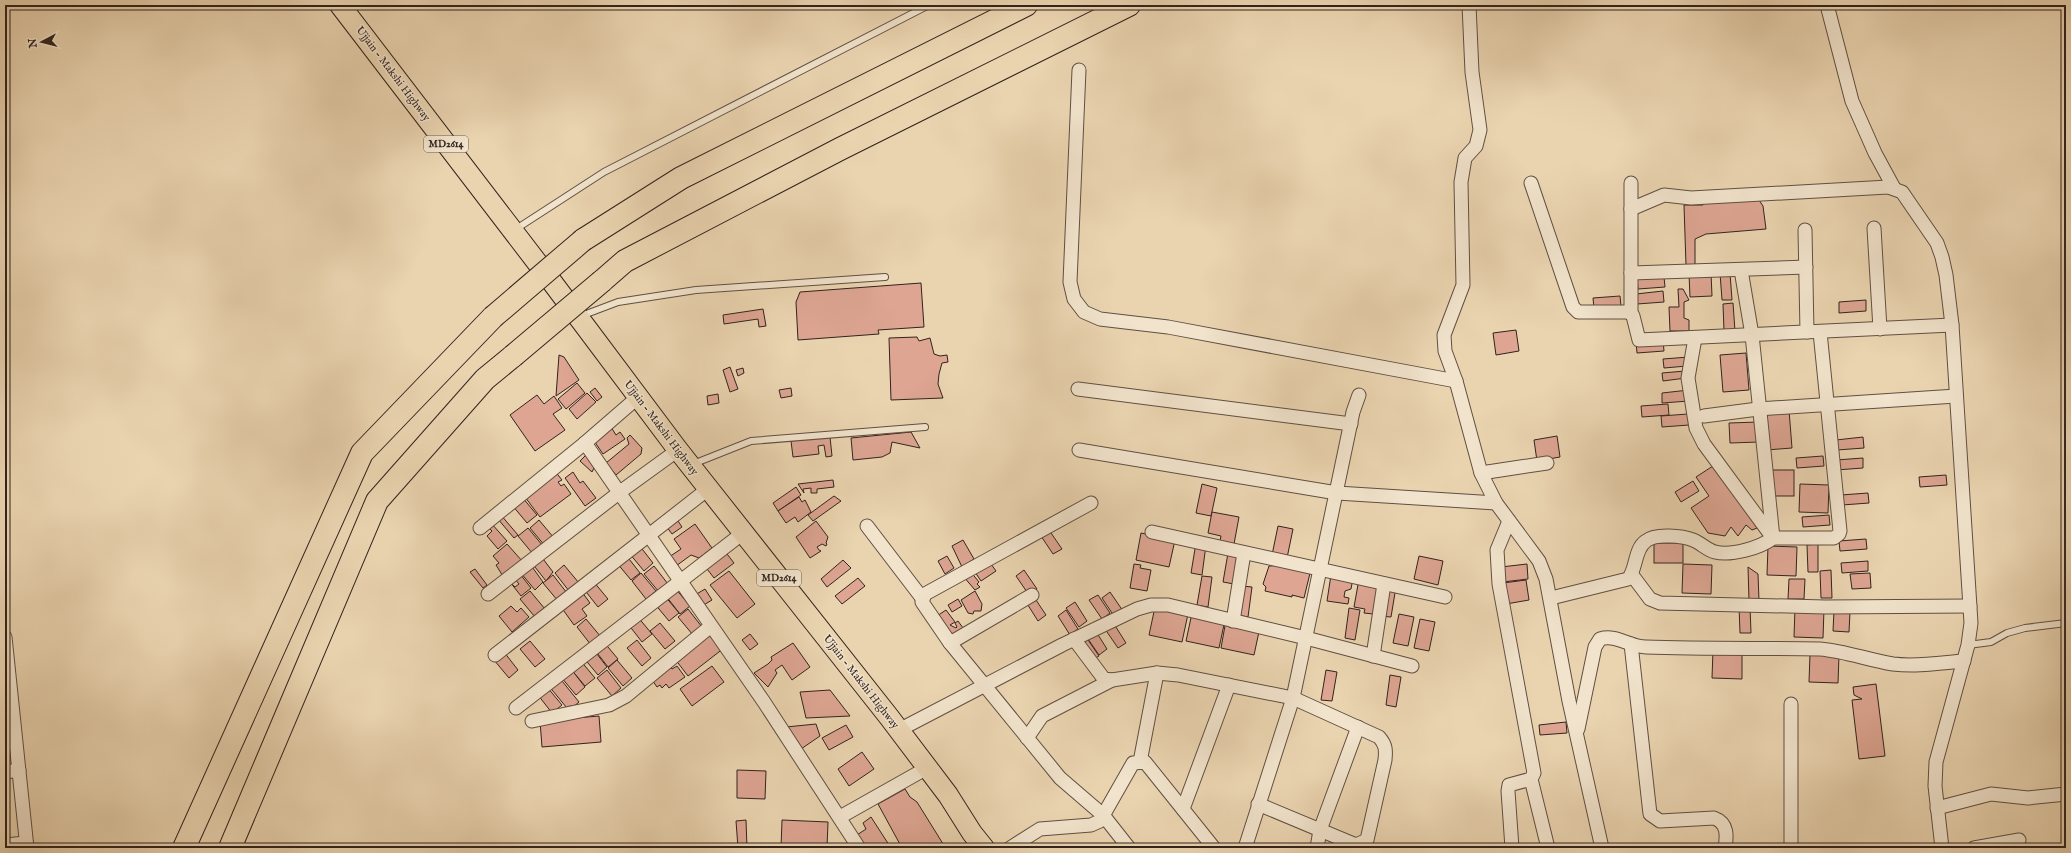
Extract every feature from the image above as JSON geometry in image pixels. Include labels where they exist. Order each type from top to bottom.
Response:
[{"type":"highway","points":[[184,848],[362,453],[493,317],[583,240],[681,178],[1026,5]]},
{"type":"highway","points":[[230,848],[377,501],[485,379],[625,261],[847,146],[1129,5]]},
{"type":"main road","name":"Ujjain - Makshi Highway","points":[[340,5],[513,231],[637,398],[899,730],[984,848]]},
{"type":"street","points":[[1469,5],[1472,72],[1480,130],[1476,146],[1465,158],[1461,182],[1463,285],[1444,335],[1445,351],[1456,381],[1481,473],[1496,503],[1539,561],[1551,598],[1569,701],[1578,734],[1602,848]]},
{"type":"street","points":[[1827,5],[1852,100],[1872,147],[1894,188]]},
{"type":"street","points":[[1079,70],[1070,282],[1074,299],[1084,312],[1100,320],[1168,327],[1456,381]]},
{"type":"street","points":[[1531,183],[1572,307],[1578,312],[1627,311],[1632,314]]},
{"type":"street","points":[[1631,183],[1632,314],[1639,340],[1952,325]]},
{"type":"street","points":[[1631,209],[1664,195],[1691,198],[1879,186],[1894,188],[1902,192],[1937,243],[1946,275],[1952,325],[1971,623],[1964,661],[1936,762],[1935,786],[1942,848]]},
{"type":"street","points":[[1874,228],[1880,329]]},
{"type":"street","points":[[1551,598],[1622,581],[1632,574],[1641,546],[1646,540],[1653,537],[1680,537],[1694,540],[1714,552],[1726,553],[1756,548],[1773,538],[1834,538],[1839,534],[1826,404],[1814,332],[1806,267],[1805,230]]},
{"type":"street","points":[[1631,273],[1806,267]]},
{"type":"street","points":[[1741,270],[1752,335],[1758,409],[1773,538]]},
{"type":"street","points":[[1695,338],[1688,378],[1696,428],[1704,444],[1773,538]]},
{"type":"street","points":[[1078,389],[1351,424]]},
{"type":"street","points":[[1246,843],[1293,698],[1351,424],[1359,395]]},
{"type":"street","points":[[1704,416],[1758,409],[1956,396]]},
{"type":"street","points":[[480,528],[585,443],[637,398]]},
{"type":"street","points":[[585,443],[680,580],[840,817],[859,848]]},
{"type":"street","points":[[1079,450],[1337,493],[1496,503]]},
{"type":"street","points":[[488,594],[620,492],[684,458]]},
{"type":"street","points":[[1481,473],[1547,463]]},
{"type":"street","points":[[495,655],[649,537],[708,489]]},
{"type":"street","points":[[922,598],[925,594],[1091,503]]},
{"type":"street","points":[[1510,521],[1497,550],[1499,584],[1534,773],[1531,779],[1548,848]]},
{"type":"street","points":[[867,526],[922,598],[923,606],[950,643],[1027,738],[1060,778],[1103,815],[1129,848]]},
{"type":"street","points":[[1152,532],[1445,597]]},
{"type":"street","points":[[516,708],[680,580],[743,533]]},
{"type":"street","points":[[1233,620],[1244,553]]},
{"type":"street","points":[[1632,574],[1650,599],[1660,603],[1825,607],[1970,606]]},
{"type":"street","points":[[1373,656],[1384,584]]},
{"type":"street","points":[[950,643],[1032,595]]},
{"type":"street","points":[[899,730],[1074,639],[1137,609],[1151,605],[1168,605],[1233,620],[1412,666]]},
{"type":"street","points":[[532,721],[609,705],[626,696],[711,626]]},
{"type":"street","points":[[5,636],[9,708],[19,770],[27,845],[5,845]]},
{"type":"street","points":[[1578,734],[1595,647],[1600,640],[1614,638],[1644,647],[1820,648],[1839,650],[1892,664],[1912,665],[1964,661]]},
{"type":"street","points":[[1074,639],[1104,679],[1112,680],[1157,673],[1178,675],[1293,698],[1379,737],[1386,749],[1385,760],[1367,840],[1356,845],[1258,804]]},
{"type":"street","points":[[1631,644],[1650,814],[1660,822],[1714,818],[1720,820],[1725,827],[1727,834],[1725,848]]},
{"type":"street","points":[[1140,762],[1157,673]]},
{"type":"street","points":[[1027,738],[1042,716],[1112,680]]},
{"type":"street","points":[[1183,809],[1229,686]]},
{"type":"street","points":[[1791,704],[1791,848]]},
{"type":"street","points":[[1317,848],[1320,830],[1358,728]]},
{"type":"street","points":[[1010,848],[1040,829],[1091,825],[1100,821],[1133,763],[1145,762],[1214,848]]},
{"type":"street","points":[[840,817],[927,768]]},
{"type":"street","points":[[5,772],[19,770]]},
{"type":"street","points":[[1512,848],[1508,791],[1510,785],[1515,782],[1531,779]]},
{"type":"street","points":[[1937,808],[1992,794],[2028,798],[2066,794]]},
{"type":"street","points":[[1974,848],[2019,840]]},
{"type":"lane","points":[[513,231],[604,172],[929,5]]},
{"type":"lane","points":[[578,318],[618,302],[696,290],[885,277]]},
{"type":"lane","points":[[684,458],[713,455],[751,441],[925,427]]},
{"type":"lane","points":[[1968,645],[1991,642],[2007,633],[2025,628],[2066,623]]},
{"type":"building","points":[[1759,200],[1763,206],[1766,229],[1706,234],[1695,239],[1695,265],[1686,265],[1684,205],[1703,205],[1703,201]]},
{"type":"building","points":[[1711,273],[1712,296],[1690,297],[1689,274]]},
{"type":"building","points":[[1720,273],[1730,273],[1732,300],[1722,300]]},
{"type":"building","points":[[1664,277],[1665,287],[1638,289],[1637,279]]},
{"type":"building","points":[[921,283],[924,327],[878,330],[879,334],[798,340],[796,302],[800,292]]},
{"type":"building","points":[[1678,289],[1683,289],[1689,300],[1684,302],[1684,318],[1689,320],[1689,331],[1670,331],[1669,307],[1679,307]]},
{"type":"building","points":[[1663,291],[1664,302],[1637,304],[1636,294]]},
{"type":"building","points":[[1620,296],[1621,306],[1594,308],[1593,298]]},
{"type":"building","points":[[1866,300],[1866,311],[1839,313],[1839,302]]},
{"type":"building","points":[[1733,303],[1735,331],[1724,331],[1723,304]]},
{"type":"building","points":[[763,309],[766,326],[759,327],[758,319],[724,324],[723,315]]},
{"type":"building","points":[[1516,330],[1519,351],[1496,355],[1493,333]]},
{"type":"building","points":[[917,337],[919,341],[930,338],[934,354],[940,356],[947,355],[948,362],[942,363],[938,384],[943,398],[891,400],[889,338]]},
{"type":"building","points":[[1663,340],[1664,351],[1637,353],[1636,342]]},
{"type":"building","points":[[1746,353],[1749,390],[1723,392],[1720,355]]},
{"type":"building","points":[[559,355],[564,357],[579,380],[556,396]]},
{"type":"building","points":[[1689,357],[1687,366],[1664,368],[1663,359]]},
{"type":"building","points":[[730,367],[738,389],[730,392],[723,370]]},
{"type":"building","points":[[743,368],[744,373],[738,376],[736,370]]},
{"type":"building","points":[[1685,371],[1686,378],[1663,381],[1662,373]]},
{"type":"building","points":[[577,383],[585,393],[566,409],[558,399]]},
{"type":"building","points":[[595,388],[602,397],[597,401],[590,392]]},
{"type":"building","points":[[791,388],[792,396],[781,398],[779,390]]},
{"type":"building","points":[[1689,390],[1689,401],[1662,403],[1662,393]]},
{"type":"building","points":[[587,393],[596,402],[577,419],[569,409]]},
{"type":"building","points":[[718,394],[719,403],[708,405],[707,396]]},
{"type":"building","points":[[537,395],[544,404],[554,396],[562,408],[553,414],[565,430],[535,451],[510,415]]},
{"type":"building","points":[[1668,404],[1669,415],[1642,417],[1641,406]]},
{"type":"building","points":[[1789,410],[1792,448],[1766,450],[1763,413]]},
{"type":"building","points":[[1688,414],[1689,425],[1662,427],[1661,416]]},
{"type":"building","points":[[1759,422],[1759,442],[1730,443],[1729,423]]},
{"type":"building","points":[[611,427],[616,435],[620,432],[625,439],[603,454],[592,438]]},
{"type":"building","points":[[911,432],[920,448],[892,442],[890,453],[882,457],[853,460],[851,438]]},
{"type":"building","points":[[630,435],[642,448],[641,454],[616,475],[606,463],[629,444],[627,438]]},
{"type":"building","points":[[1557,436],[1560,457],[1537,461],[1534,440]]},
{"type":"building","points":[[830,437],[832,456],[826,457],[824,445],[818,446],[819,454],[793,457],[791,441]]},
{"type":"building","points":[[1863,437],[1864,448],[1837,450],[1836,440]]},
{"type":"building","points":[[590,451],[595,466],[592,472],[580,461]]},
{"type":"building","points":[[1823,456],[1824,466],[1797,468],[1796,458]]},
{"type":"building","points":[[1863,458],[1863,468],[1836,470],[1836,460]]},
{"type":"building","points":[[1716,464],[1757,528],[1752,530],[1746,525],[1738,536],[1731,527],[1725,536],[1708,533],[1691,508],[1709,496],[1696,477]]},
{"type":"building","points":[[554,470],[562,480],[558,482],[561,486],[564,484],[571,494],[540,517],[525,497]]},
{"type":"building","points":[[1770,470],[1794,470],[1794,496],[1770,496]]},
{"type":"building","points":[[573,472],[580,483],[583,481],[596,498],[585,506],[565,478]]},
{"type":"building","points":[[1946,475],[1947,485],[1920,487],[1919,477]]},
{"type":"building","points":[[833,480],[834,487],[817,489],[817,493],[811,493],[811,488],[803,489],[804,493],[798,484]]},
{"type":"building","points":[[1693,481],[1699,491],[1681,502],[1675,492]]},
{"type":"building","points":[[1202,484],[1217,488],[1211,516],[1196,513]]},
{"type":"building","points":[[1800,484],[1829,485],[1828,513],[1799,512]]},
{"type":"building","points":[[796,487],[801,495],[778,511],[773,503]]},
{"type":"building","points":[[1868,493],[1869,503],[1842,505],[1841,495]]},
{"type":"building","points":[[834,496],[841,501],[813,521],[808,515]]},
{"type":"building","points":[[522,497],[537,515],[527,523],[512,505]]},
{"type":"building","points":[[799,497],[802,502],[805,500],[811,512],[798,522],[795,517],[786,523],[778,511]]},
{"type":"building","points":[[1212,512],[1239,517],[1234,544],[1220,541],[1221,536],[1208,533]]},
{"type":"building","points":[[500,514],[518,535],[514,538],[497,518]]},
{"type":"building","points":[[1829,515],[1830,525],[1803,527],[1802,517]]},
{"type":"building","points":[[539,520],[554,538],[545,546],[530,528]]},
{"type":"building","points":[[678,521],[682,527],[672,534],[666,526],[669,523],[671,526]]},
{"type":"building","points":[[816,521],[828,537],[827,544],[826,546],[822,544],[817,547],[821,551],[810,558],[796,537]]},
{"type":"building","points":[[491,523],[507,541],[498,549],[487,536],[492,531],[488,527]]},
{"type":"building","points":[[695,524],[712,548],[699,558],[691,555],[676,566],[669,557],[681,549],[674,539]]},
{"type":"building","points":[[1278,526],[1293,529],[1287,558],[1272,555]]},
{"type":"building","points":[[528,528],[543,546],[533,554],[518,536]]},
{"type":"building","points":[[1049,530],[1062,549],[1053,554],[1041,536]]},
{"type":"building","points":[[1141,533],[1175,540],[1169,567],[1136,560]]},
{"type":"building","points":[[1866,539],[1867,549],[1840,551],[1839,541]]},
{"type":"building","points":[[963,540],[974,559],[962,567],[952,546]]},
{"type":"building","points":[[1196,543],[1206,545],[1202,575],[1191,573]]},
{"type":"building","points":[[1654,543],[1683,543],[1683,563],[1654,563]]},
{"type":"building","points":[[507,544],[523,562],[504,578],[496,565],[499,563],[493,556]]},
{"type":"building","points":[[1818,544],[1818,572],[1808,572],[1807,545]]},
{"type":"building","points":[[639,545],[653,563],[644,571],[629,553]]},
{"type":"building","points":[[1768,546],[1797,547],[1796,576],[1767,575]]},
{"type":"building","points":[[724,550],[734,563],[714,578],[704,565]]},
{"type":"building","points":[[1228,553],[1239,554],[1234,584],[1223,582]]},
{"type":"building","points":[[540,555],[553,572],[546,581],[531,562]]},
{"type":"building","points":[[626,555],[640,573],[631,580],[617,563]]},
{"type":"building","points":[[947,556],[954,568],[945,574],[938,561]]},
{"type":"building","points":[[1419,556],[1443,561],[1438,585],[1414,579]]},
{"type":"building","points":[[843,560],[851,568],[827,587],[821,579]]},
{"type":"building","points":[[1868,561],[1868,571],[1842,573],[1841,563]]},
{"type":"building","points":[[530,564],[543,582],[535,590],[520,572]]},
{"type":"building","points":[[991,564],[996,571],[981,581],[975,572]]},
{"type":"building","points":[[1134,564],[1141,565],[1140,568],[1151,570],[1147,591],[1130,588]]},
{"type":"building","points":[[1527,564],[1528,579],[1503,582],[1501,567]]},
{"type":"building","points":[[1683,564],[1712,565],[1711,594],[1682,593]]},
{"type":"building","points":[[564,565],[579,583],[569,591],[555,573]]},
{"type":"building","points":[[1282,565],[1311,569],[1304,598],[1265,591],[1266,587],[1263,584],[1269,566]]},
{"type":"building","points":[[654,566],[668,584],[659,592],[644,574]]},
{"type":"building","points":[[1748,567],[1758,574],[1759,601],[1749,601]]},
{"type":"building","points":[[475,569],[487,585],[483,588],[470,572]]},
{"type":"building","points":[[1024,570],[1037,589],[1029,595],[1016,576]]},
{"type":"building","points":[[1831,570],[1832,598],[1821,598],[1820,571]]},
{"type":"building","points":[[729,571],[755,604],[737,618],[710,585]]},
{"type":"building","points":[[970,571],[979,582],[977,584],[980,587],[975,590],[963,576]]},
{"type":"building","points":[[641,573],[656,591],[646,599],[632,581]]},
{"type":"building","points":[[1870,573],[1871,588],[1852,589],[1850,574]]},
{"type":"building","points":[[520,574],[531,588],[521,596],[510,582],[515,587],[519,584],[514,578]]},
{"type":"building","points":[[553,575],[567,593],[558,601],[543,583]]},
{"type":"building","points":[[1331,575],[1353,578],[1351,589],[1345,591],[1344,597],[1349,598],[1348,604],[1327,601]]},
{"type":"building","points":[[1202,576],[1212,577],[1208,607],[1197,605]]},
{"type":"building","points":[[858,578],[865,586],[842,604],[835,596]]},
{"type":"building","points":[[1359,579],[1382,586],[1373,614],[1364,613],[1365,609],[1354,607]]},
{"type":"building","points":[[1789,579],[1805,579],[1804,599],[1788,599]]},
{"type":"building","points":[[1526,580],[1529,600],[1506,604],[1503,583]]},
{"type":"building","points":[[593,581],[608,599],[598,607],[583,588]]},
{"type":"building","points":[[1242,586],[1252,587],[1248,617],[1237,615]]},
{"type":"building","points":[[1385,586],[1396,587],[1391,617],[1380,616]]},
{"type":"building","points":[[675,588],[690,606],[680,614],[666,596]]},
{"type":"building","points":[[705,589],[712,600],[702,606],[695,595]]},
{"type":"building","points":[[530,591],[545,609],[535,617],[520,599]]},
{"type":"building","points":[[975,591],[982,604],[981,611],[974,611],[973,614],[968,613],[961,600]]},
{"type":"building","points":[[582,592],[590,603],[582,609],[587,616],[574,625],[561,607]]},
{"type":"building","points":[[1110,592],[1123,611],[1114,616],[1102,598]]},
{"type":"building","points":[[664,595],[679,613],[669,621],[654,603]]},
{"type":"building","points":[[1098,595],[1110,613],[1102,619],[1089,600]]},
{"type":"building","points":[[1034,597],[1046,615],[1038,621],[1026,602]]},
{"type":"building","points":[[958,599],[962,606],[952,612],[948,605]]},
{"type":"building","points":[[1075,602],[1087,621],[1079,627],[1066,608]]},
{"type":"building","points":[[511,606],[517,612],[521,608],[529,617],[512,632],[499,616]]},
{"type":"building","points":[[1739,606],[1750,606],[1751,633],[1740,633]]},
{"type":"building","points":[[1155,607],[1188,614],[1182,642],[1149,635]]},
{"type":"building","points":[[1349,608],[1360,610],[1355,640],[1345,638]]},
{"type":"building","points":[[1795,608],[1824,609],[1823,638],[1794,637]]},
{"type":"building","points":[[688,609],[702,627],[693,635],[678,617]]},
{"type":"building","points":[[946,610],[955,622],[950,625],[956,628],[955,623],[958,621],[963,628],[951,636],[937,616]]},
{"type":"building","points":[[1066,610],[1078,629],[1070,635],[1058,616]]},
{"type":"building","points":[[1834,611],[1850,612],[1849,632],[1833,631]]},
{"type":"building","points":[[1192,613],[1225,620],[1219,648],[1186,641]]},
{"type":"building","points":[[1399,614],[1414,617],[1408,646],[1393,643]]},
{"type":"building","points":[[637,616],[652,634],[642,642],[628,624]]},
{"type":"building","points":[[586,619],[601,637],[591,645],[577,627]]},
{"type":"building","points":[[1420,619],[1435,622],[1429,651],[1414,648]]},
{"type":"building","points":[[1226,620],[1260,627],[1254,655],[1221,648]]},
{"type":"building","points":[[660,623],[675,641],[665,649],[650,631]]},
{"type":"building","points":[[1114,624],[1126,643],[1118,648],[1105,629]]},
{"type":"building","points":[[1095,630],[1107,649],[1099,655],[1086,636]]},
{"type":"building","points":[[711,631],[724,648],[688,676],[675,659]]},
{"type":"building","points":[[750,634],[758,644],[750,650],[742,640]]},
{"type":"building","points":[[1086,637],[1099,656],[1090,661],[1078,642]]},
{"type":"building","points":[[637,640],[651,658],[642,666],[627,648]]},
{"type":"building","points":[[530,641],[545,659],[535,667],[520,649]]},
{"type":"building","points":[[603,641],[618,659],[608,667],[594,649]]},
{"type":"building","points":[[793,643],[810,667],[792,680],[782,665],[775,670],[777,673],[768,687],[754,673],[768,664],[772,660],[771,657]]},
{"type":"building","points":[[593,649],[607,667],[598,675],[583,657]]},
{"type":"building","points":[[1713,650],[1742,651],[1742,679],[1712,678]]},
{"type":"building","points":[[504,652],[518,670],[509,678],[494,660]]},
{"type":"building","points":[[1810,654],[1839,655],[1838,683],[1809,682]]},
{"type":"building","points":[[580,660],[595,678],[585,686],[570,668]]},
{"type":"building","points":[[617,660],[632,678],[623,686],[608,668]]},
{"type":"building","points":[[668,664],[672,669],[677,666],[685,677],[669,688],[666,684],[662,688],[660,685],[657,687],[650,677]]},
{"type":"building","points":[[712,666],[724,682],[692,706],[680,689]]},
{"type":"building","points":[[571,669],[585,687],[576,695],[561,677]]},
{"type":"building","points":[[607,670],[621,688],[612,696],[597,678]]},
{"type":"building","points":[[1326,670],[1337,672],[1332,701],[1321,700]]},
{"type":"building","points":[[1390,675],[1401,677],[1396,707],[1386,705]]},
{"type":"building","points":[[558,676],[579,702],[573,707],[570,706],[567,708],[548,685]]},
{"type":"building","points":[[1876,684],[1885,756],[1859,759],[1852,700],[1862,699],[1854,695],[1853,687]]},
{"type":"building","points":[[547,687],[562,705],[552,713],[538,695]]},
{"type":"building","points":[[830,690],[850,716],[806,718],[800,692]]},
{"type":"building","points":[[599,716],[601,742],[542,747],[540,721]]},
{"type":"building","points":[[1566,722],[1567,733],[1540,735],[1539,725]]},
{"type":"building","points":[[816,724],[820,736],[801,749],[786,727]]},
{"type":"building","points":[[846,725],[853,737],[829,750],[822,738]]},
{"type":"building","points":[[862,752],[874,769],[849,786],[838,769]]},
{"type":"building","points":[[737,770],[766,771],[765,799],[737,798]]},
{"type":"building","points":[[905,789],[910,797],[917,802],[945,847],[902,848],[878,804]]},
{"type":"building","points":[[871,817],[891,848],[865,848],[857,835],[866,829],[863,823]]},
{"type":"building","points":[[746,820],[747,848],[738,848],[736,821]]},
{"type":"building","points":[[782,820],[828,822],[827,848],[781,848]]}]
